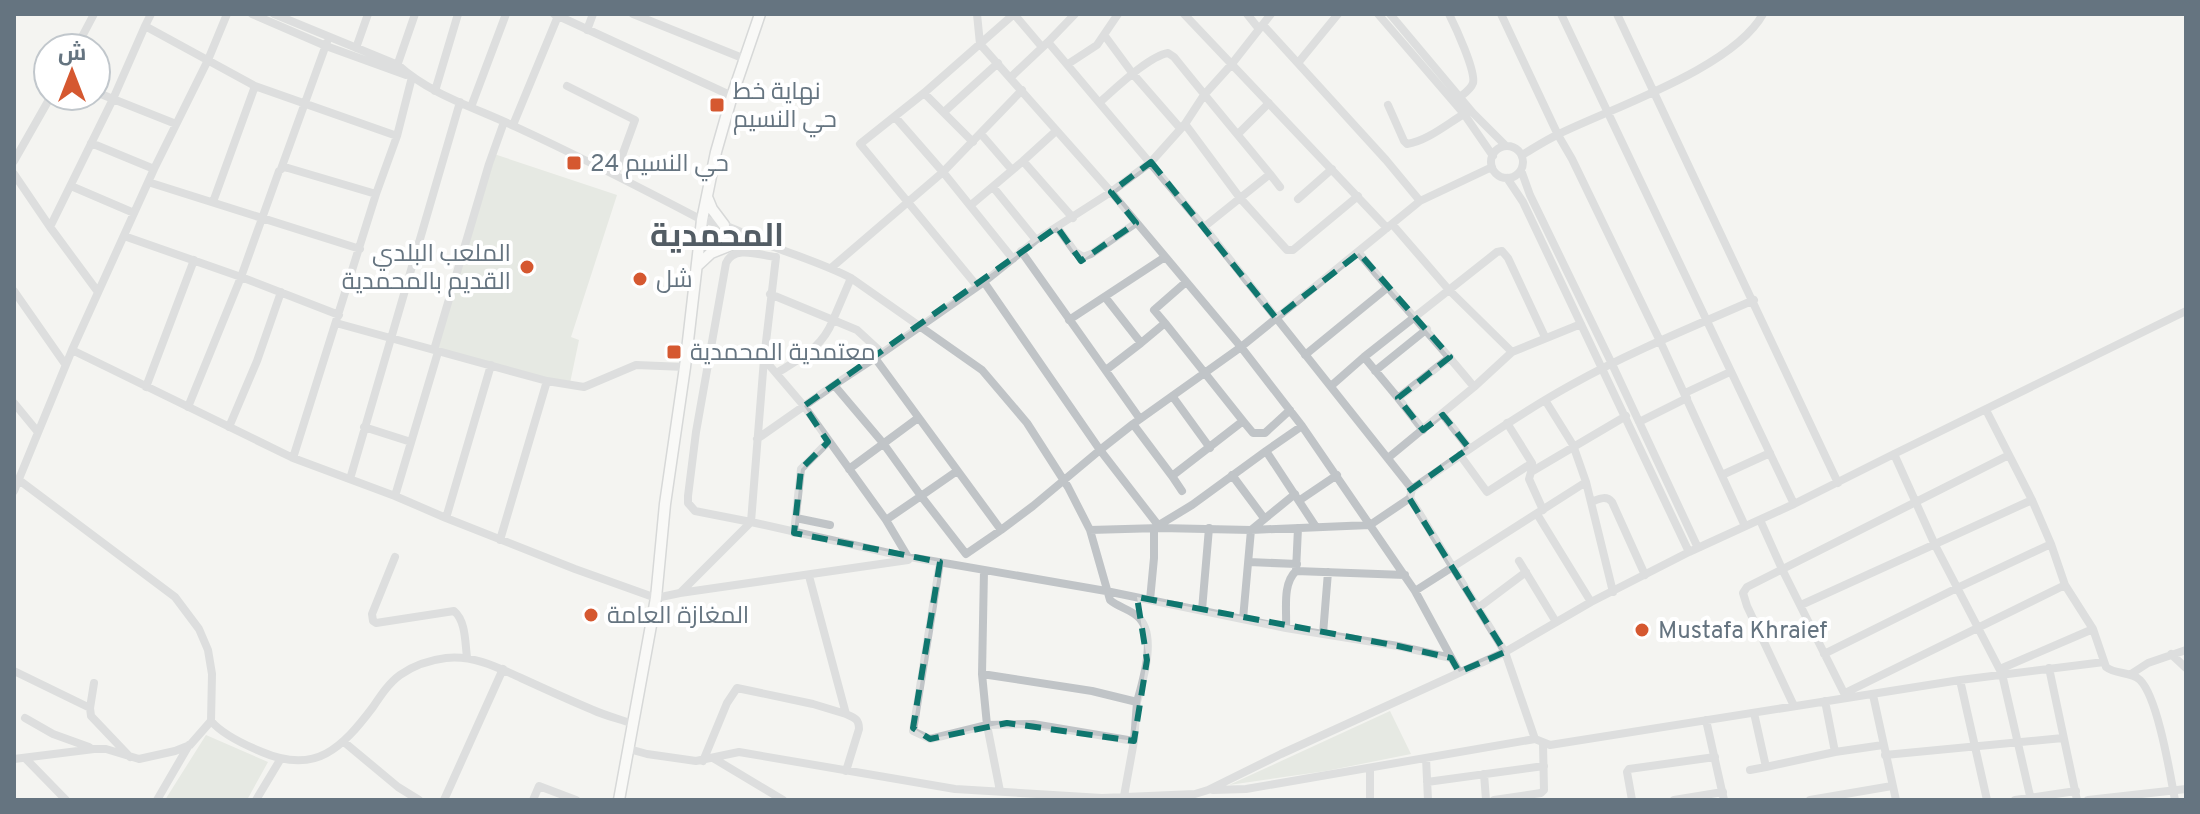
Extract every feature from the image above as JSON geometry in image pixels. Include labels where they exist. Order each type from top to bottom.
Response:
[{"type":"main road","points":[[619,800],[656,598],[665,504],[702,220],[716,152],[760,14]]},
{"type":"main road","points":[[707,196],[724,225]]},
{"type":"main road","points":[[697,266],[711,253],[731,245],[740,236]]},
{"type":"street","points":[[50,227],[151,14]]},
{"type":"street","points":[[14,491],[65,364],[227,14]]},
{"type":"street","points":[[252,14],[396,68]]},
{"type":"street","points":[[274,14],[327,42],[356,48],[435,91],[615,175],[702,220],[724,225],[777,253],[831,268],[851,278],[982,370],[1027,423],[1063,480],[1090,530],[1110,600],[1136,615],[1143,623],[1147,660],[1137,702],[1124,796]]},
{"type":"street","points":[[356,48],[368,14]]},
{"type":"street","points":[[396,68],[415,14]]},
{"type":"street","points":[[435,91],[458,14]]},
{"type":"street","points":[[471,107],[506,14]]},
{"type":"street","points":[[587,30],[593,14]]},
{"type":"street","points":[[633,14],[745,59]]},
{"type":"street","points":[[977,14],[980,44],[1111,192],[1241,347],[1302,426],[1405,575],[1459,672]]},
{"type":"street","points":[[1150,600],[1156,526],[980,284],[860,144],[1014,14],[1068,64],[1151,162],[1388,458],[1411,493],[1505,652],[1539,742],[1545,785],[1541,793],[1494,800]]},
{"type":"street","points":[[1011,77],[1075,14]]},
{"type":"street","points":[[1068,64],[1097,45],[1118,14]]},
{"type":"street","points":[[1184,14],[1512,352]]},
{"type":"street","points":[[1247,14],[1298,63],[1420,201]]},
{"type":"street","points":[[757,439],[1151,162],[1271,14]]},
{"type":"street","points":[[1298,63],[1338,14]]},
{"type":"street","points":[[1378,14],[1464,114],[1493,156]]},
{"type":"street","points":[[1390,14],[1460,97],[1506,146],[1522,155],[1521,170],[1530,195],[1639,422],[1694,550]]},
{"type":"street","points":[[1449,14],[1473,77],[1471,87],[1460,97]]},
{"type":"street","points":[[1501,14],[1660,341],[1745,526]]},
{"type":"street","points":[[1561,14],[1794,504]]},
{"type":"street","points":[[1617,14],[1838,483]]},
{"type":"street","points":[[1522,155],[1712,61],[1744,39],[1763,14]]},
{"type":"street","points":[[395,496],[489,164],[556,15],[732,96]]},
{"type":"street","points":[[145,26],[255,86],[397,136]]},
{"type":"street","points":[[1105,36],[1133,74],[1182,126],[1284,249],[1289,251],[1358,196]]},
{"type":"street","points":[[188,407],[241,277],[327,42]]},
{"type":"street","points":[[1100,102],[1133,74],[1160,55],[1168,53],[1280,187]]},
{"type":"street","points":[[944,112],[998,63]]},
{"type":"street","points":[[293,458],[397,136],[412,77]]},
{"type":"street","points":[[213,202],[255,86]]},
{"type":"street","points":[[567,86],[635,120],[615,175]]},
{"type":"street","points":[[831,268],[943,172],[1022,90]]},
{"type":"street","points":[[924,93],[973,142]]},
{"type":"street","points":[[113,99],[176,124]]},
{"type":"street","points":[[350,479],[460,102]]},
{"type":"street","points":[[1238,134],[1269,103]]},
{"type":"street","points":[[1388,105],[1407,144],[1464,114]]},
{"type":"street","points":[[14,161],[42,112]]},
{"type":"street","points":[[895,117],[1013,259]]},
{"type":"street","points":[[971,205],[1056,131]]},
{"type":"street","points":[[981,134],[1012,170]]},
{"type":"street","points":[[91,143],[154,169]]},
{"type":"street","points":[[1506,146],[1496,151],[1492,167],[1498,175],[1507,178],[1521,170]]},
{"type":"street","points":[[1023,161],[1073,218]]},
{"type":"street","points":[[955,565],[1136,422],[1241,347],[1420,201],[1492,167]]},
{"type":"street","points":[[281,169],[288,168],[376,194]]},
{"type":"street","points":[[1298,199],[1332,169]]},
{"type":"street","points":[[14,174],[98,292]]},
{"type":"street","points":[[1204,227],[1270,174]]},
{"type":"street","points":[[1507,178],[1523,202],[1694,550]]},
{"type":"street","points":[[148,182],[360,249]]},
{"type":"street","points":[[71,186],[134,213]]},
{"type":"street","points":[[993,187],[1036,240]]},
{"type":"street","points":[[1057,227],[1075,252],[1083,257],[1136,223]]},
{"type":"street","points":[[124,236],[281,292],[337,319],[436,351],[547,381],[584,387],[636,365],[685,367]]},
{"type":"street","points":[[700,245],[718,244],[740,236]]},
{"type":"street","points":[[1021,251],[1106,370],[1182,491]]},
{"type":"street","points":[[1331,386],[1491,254],[1502,251],[1545,337]]},
{"type":"street","points":[[777,253],[736,252],[726,263],[696,432],[688,503],[695,511],[908,557],[1106,591],[1451,658]]},
{"type":"street","points":[[680,593],[751,522],[770,294],[777,253]]},
{"type":"street","points":[[1359,253],[1474,387]]},
{"type":"street","points":[[1069,320],[1165,257]]},
{"type":"street","points":[[146,387],[194,260]]},
{"type":"street","points":[[777,373],[818,346],[828,332],[851,278]]},
{"type":"street","points":[[1186,282],[1154,310],[1243,421],[1253,433],[1265,433],[1290,410]]},
{"type":"street","points":[[1305,355],[1387,288]]},
{"type":"street","points":[[14,291],[65,364]]},
{"type":"street","points":[[229,427],[257,361],[281,292]]},
{"type":"street","points":[[770,294],[857,330],[879,356],[918,418],[1001,530]]},
{"type":"street","points":[[1105,297],[1141,343]]},
{"type":"street","points":[[1090,530],[1156,526],[1251,530],[1370,525],[1469,448],[1545,400],[1603,368],[1754,300]]},
{"type":"street","points":[[1208,790],[1505,652],[1591,602],[1694,550],[1838,483],[2186,311]]},
{"type":"street","points":[[1106,370],[1165,323]]},
{"type":"street","points":[[1388,458],[1443,415],[1512,352],[1581,324]]},
{"type":"street","points":[[1375,371],[1427,329]]},
{"type":"street","points":[[72,350],[293,458],[656,598],[919,558]]},
{"type":"street","points":[[1364,357],[1423,430]]},
{"type":"street","points":[[1398,398],[1450,357]]},
{"type":"street","points":[[764,359],[804,406],[886,520],[908,557]]},
{"type":"street","points":[[446,518],[491,365]]},
{"type":"street","points":[[1639,422],[1730,372]]},
{"type":"street","points":[[500,540],[547,381]]},
{"type":"street","points":[[834,385],[883,443],[966,554]]},
{"type":"street","points":[[1173,397],[1210,448]]},
{"type":"street","points":[[1545,400],[1573,445],[1586,482],[1613,592]]},
{"type":"street","points":[[14,403],[37,431]]},
{"type":"street","points":[[1986,410],[2032,500],[2065,585],[2093,629],[2108,670],[2131,674],[2140,680],[2148,692],[2174,795]]},
{"type":"street","points":[[1443,415],[1469,448]]},
{"type":"street","points":[[1460,455],[1487,492],[1626,416]]},
{"type":"street","points":[[849,469],[918,418]]},
{"type":"street","points":[[1172,476],[1243,421]]},
{"type":"street","points":[[1507,423],[1534,465]]},
{"type":"street","points":[[1156,526],[1192,505],[1302,426]]},
{"type":"street","points":[[364,427],[411,442]]},
{"type":"street","points":[[675,430],[696,432]]},
{"type":"street","points":[[794,533],[801,469],[828,442]]},
{"type":"street","points":[[1266,451],[1316,527]]},
{"type":"street","points":[[1722,475],[1770,453]]},
{"type":"street","points":[[1894,454],[1935,545],[2001,672],[2031,799]]},
{"type":"street","points":[[1794,706],[1747,606],[1743,593],[1747,587],[2009,455]]},
{"type":"street","points":[[14,456],[24,464]]},
{"type":"street","points":[[1534,465],[1529,479],[1540,512],[1591,602]]},
{"type":"street","points":[[886,520],[957,471]]},
{"type":"street","points":[[1232,475],[1264,518]]},
{"type":"street","points":[[1243,619],[1251,530],[1264,518],[1337,475]]},
{"type":"street","points":[[19,480],[175,597],[199,629],[208,650],[212,674],[211,721],[190,745],[157,800]]},
{"type":"street","points":[[1415,591],[1586,482]]},
{"type":"street","points":[[1591,502],[1603,498],[1612,502],[1645,575]]},
{"type":"street","points":[[1801,605],[2032,500]]},
{"type":"street","points":[[796,518],[830,525]]},
{"type":"street","points":[[1760,520],[1846,695]]},
{"type":"street","points":[[1202,610],[1209,528]]},
{"type":"street","points":[[1286,628],[1287,585],[1297,567],[1298,528]]},
{"type":"street","points":[[1824,654],[2051,544]]},
{"type":"street","points":[[395,557],[372,614],[373,621],[454,611],[462,621],[467,657]]},
{"type":"street","points":[[1519,561],[1556,622]]},
{"type":"street","points":[[940,562],[913,731],[930,739],[987,725],[1033,724],[1134,741]]},
{"type":"street","points":[[1249,562],[1328,572],[1405,575]]},
{"type":"street","points":[[984,570],[982,674],[987,725],[1000,791]]},
{"type":"street","points":[[1323,634],[1328,572]]},
{"type":"street","points":[[1478,608],[1526,572]]},
{"type":"street","points":[[809,576],[846,714]]},
{"type":"street","points":[[629,749],[703,761],[739,752],[955,789],[1102,798],[1178,796],[1208,790],[1246,789],[1426,758],[1539,742],[1550,745],[1825,701],[1846,695],[2065,585]]},
{"type":"street","points":[[2001,672],[2093,629]]},
{"type":"street","points":[[2131,674],[2148,663],[2186,650]]},
{"type":"street","points":[[2171,654],[2186,668]]},
{"type":"street","points":[[211,721],[247,746],[280,760],[307,761],[329,754],[344,742],[399,676],[423,663],[467,657],[633,724]]},
{"type":"street","points":[[1846,695],[1873,695],[2001,672],[2104,662]]},
{"type":"street","points":[[2015,800],[2077,796],[2049,668]]},
{"type":"street","points":[[444,800],[503,669]]},
{"type":"street","points":[[14,671],[90,708]]},
{"type":"street","points":[[982,674],[1092,691],[1137,702]]},
{"type":"street","points":[[1960,680],[1987,800]]},
{"type":"street","points":[[94,683],[91,716],[130,757]]},
{"type":"street","points":[[703,761],[727,703],[737,688],[813,704],[857,718],[859,729],[846,771]]},
{"type":"street","points":[[1873,695],[1896,800]]},
{"type":"street","points":[[1825,701],[1835,752]]},
{"type":"street","points":[[1754,713],[1766,767]]},
{"type":"street","points":[[25,718],[53,734],[94,749]]},
{"type":"street","points":[[1674,800],[1724,796],[1706,720]]},
{"type":"street","points":[[1885,755],[2063,738]]},
{"type":"street","points":[[344,742],[398,787],[419,800]]},
{"type":"street","points":[[14,760],[94,749],[106,749],[139,759],[190,745]]},
{"type":"street","points":[[1750,770],[1883,745]]},
{"type":"street","points":[[1632,800],[1629,769],[1715,757]]},
{"type":"street","points":[[25,758],[66,800]]},
{"type":"street","points":[[713,758],[783,800]]},
{"type":"street","points":[[1426,758],[1428,800]]},
{"type":"street","points":[[256,800],[280,760]]},
{"type":"street","points":[[1427,782],[1544,766]]},
{"type":"street","points":[[1370,769],[1370,800]]},
{"type":"street","points":[[1484,774],[1486,800]]},
{"type":"street","points":[[533,800],[539,786],[576,800]]},
{"type":"street","points":[[1810,800],[1892,786]]},
{"type":"street","points":[[1246,789],[1246,800]]},
{"type":"street","points":[[2088,800],[2174,795],[2186,789]]},
{"type":"highlighted area","points":[[1151,162],[1276,318],[1359,253],[1450,357],[1398,398],[1423,430],[1443,415],[1469,448],[1406,493],[1505,652],[1459,672],[1451,658],[1137,597],[1147,660],[1134,741],[1007,723],[930,739],[913,728],[940,562],[794,533],[801,469],[828,442],[804,406],[1057,227],[1081,261],[1136,223],[1111,192]]},
{"type":"shaded area","name":"الملعب البلدي القديم بالمحمدية","points":[[494,154],[617,195],[571,337],[579,340],[570,383],[435,351]]},
{"type":"shaded area","points":[[1390,711],[1411,754],[1326,771],[1229,785]]},
{"type":"shaded area","points":[[206,735],[268,762],[247,800],[165,800]]},
{"type":"place","name":"نهاية خط حي النسيم","points":[[717,105]]},
{"type":"place","name":"حي النسيم 24","points":[[574,163]]},
{"type":"place","name":"الملعب البلدي القديم بالمحمدية","points":[[527,267]]},
{"type":"place","name":"شل","points":[[640,279]]},
{"type":"place","name":"معتمدية المحمدية","points":[[674,352]]},
{"type":"place","name":"المغازة العامة","points":[[591,615]]},
{"type":"place","name":"Mustafa Khraief","points":[[1642,630]]},
{"type":"district","name":"المحمدية","points":[[717,235]]}]
